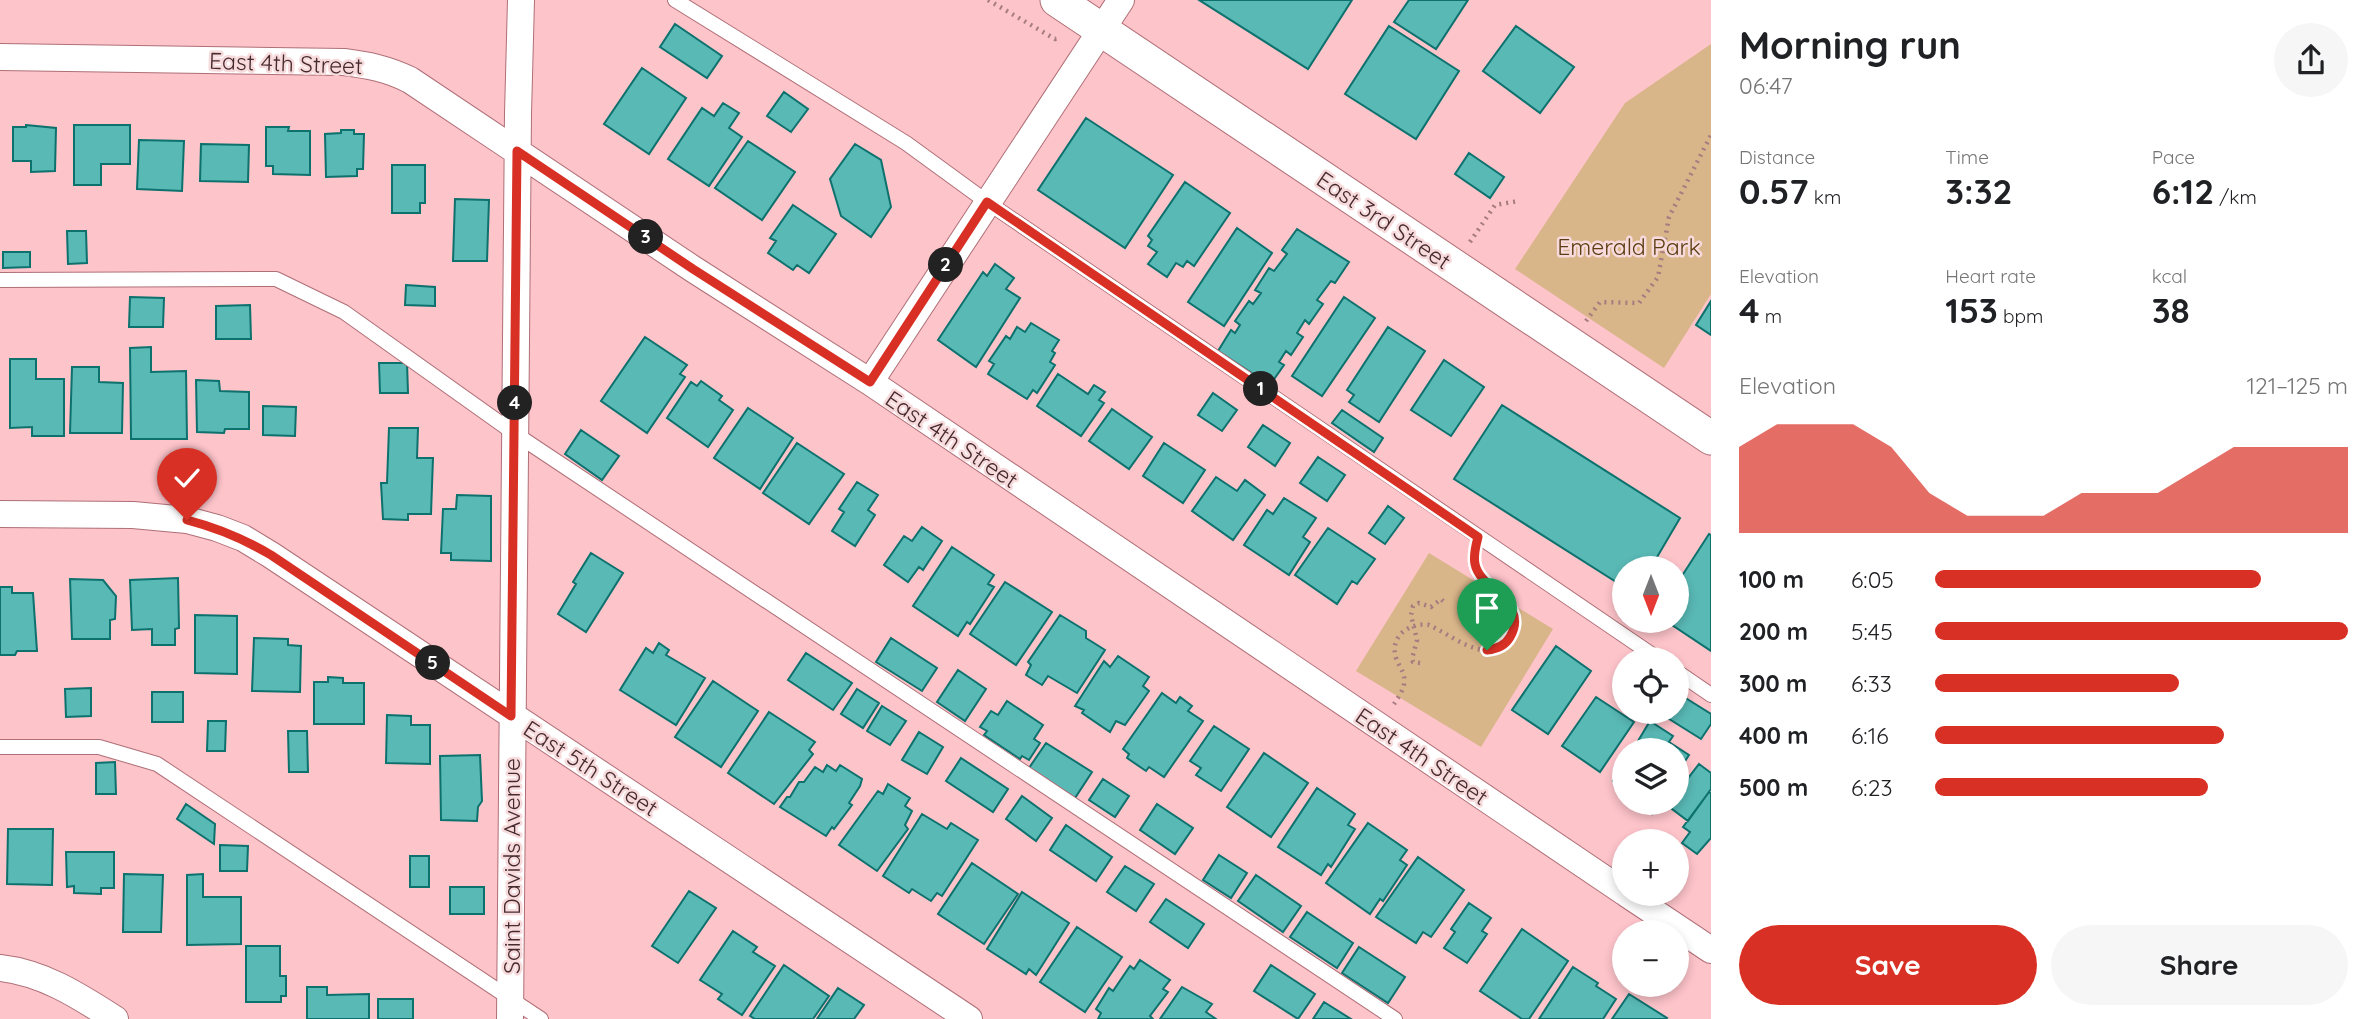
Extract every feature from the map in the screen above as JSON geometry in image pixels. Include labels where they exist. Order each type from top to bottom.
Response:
[{"type":"street","name":"Saint Davids Avenue","points":[[510,1009],[517,151],[521,0]]},
{"type":"street","name":"East 3rd Street","points":[[1057,0],[1711,438]]},
{"type":"street","points":[[870,382],[1121,0]]},
{"type":"street","name":"East 4th Street","points":[[0,57],[344,62],[373,66],[410,80],[693,269],[870,382],[1612,884]]},
{"type":"street","name":"East 5th Street","points":[[0,514],[156,516],[217,527],[243,538],[969,1019]]},
{"type":"street","name":"East 4th Street","points":[[1645,906],[1711,950]]},
{"type":"street","points":[[0,968],[44,979],[71,991],[115,1019]]},
{"type":"lane","points":[[675,0],[906,143],[987,202],[1641,647]]},
{"type":"lane","points":[[0,280],[276,279],[344,312],[514,433],[1395,1019]]},
{"type":"lane","points":[[1689,680],[1711,695]]},
{"type":"lane","points":[[0,747],[99,747],[157,764],[510,1009],[541,1019]]},
{"type":"path","points":[[1586,321],[1600,302],[1639,303],[1658,277],[1669,217],[1711,135]]},
{"type":"path","points":[[1468,244],[1495,205],[1519,201]]},
{"type":"path","points":[[1394,704],[1405,683],[1405,675],[1396,659],[1395,648],[1402,633],[1414,625],[1429,625],[1479,650],[1494,650],[1509,639],[1514,623],[1513,613],[1508,603],[1480,574],[1475,565],[1478,537]]},
{"type":"path","points":[[1420,663],[1413,662],[1412,659],[1418,640],[1411,610],[1415,603],[1431,607],[1441,599],[1444,602]]},
{"type":"green space","name":"Emerald Park","points":[[1711,44],[1711,294],[1664,368],[1515,269],[1625,103]]},
{"type":"green space","points":[[1429,553],[1553,629],[1481,747],[1356,671]]},
{"type":"building","points":[[1199,0],[1352,0],[1308,69]]},
{"type":"building","points":[[1409,0],[1468,0],[1436,49],[1394,22]]},
{"type":"building","points":[[675,24],[722,56],[707,78],[660,47]]},
{"type":"building","points":[[1389,26],[1459,71],[1416,139],[1345,94]]},
{"type":"building","points":[[1516,26],[1574,67],[1540,113],[1483,71]]},
{"type":"building","points":[[642,68],[686,98],[649,154],[604,124]]},
{"type":"building","points":[[784,92],[808,109],[791,132],[767,116]]},
{"type":"building","points":[[723,103],[739,113],[729,128],[742,137],[709,186],[668,159],[702,108],[714,116]]},
{"type":"building","points":[[1086,118],[1173,175],[1125,248],[1038,190]]},
{"type":"building","points":[[26,125],[56,128],[55,171],[31,172],[31,161],[13,161],[13,127]]},
{"type":"building","points":[[74,125],[130,125],[130,164],[101,164],[101,185],[74,185]]},
{"type":"building","points":[[266,127],[310,131],[310,175],[273,174],[273,166],[266,166]]},
{"type":"building","points":[[341,130],[354,130],[354,134],[364,134],[363,169],[357,169],[357,176],[326,177],[325,134],[341,133]]},
{"type":"building","points":[[139,140],[184,141],[182,191],[137,189]]},
{"type":"building","points":[[748,141],[795,172],[762,220],[715,188]]},
{"type":"building","points":[[201,144],[249,145],[248,182],[200,181]]},
{"type":"building","points":[[855,144],[881,160],[891,207],[871,237],[841,216],[830,179]]},
{"type":"building","points":[[1469,153],[1504,177],[1490,198],[1455,174]]},
{"type":"building","points":[[392,165],[425,165],[425,203],[420,203],[420,213],[392,213]]},
{"type":"building","points":[[1185,182],[1230,213],[1194,266],[1187,261],[1183,267],[1176,263],[1167,277],[1148,264],[1157,252],[1148,246],[1152,240],[1148,236]]},
{"type":"building","points":[[455,199],[489,200],[487,261],[453,261]]},
{"type":"building","points":[[793,205],[836,234],[809,273],[797,265],[793,270],[768,253],[776,241],[770,238]]},
{"type":"building","points":[[1237,228],[1272,253],[1224,326],[1188,302]]},
{"type":"building","points":[[1297,229],[1349,262],[1335,283],[1331,281],[1317,300],[1323,304],[1309,324],[1305,320],[1297,333],[1303,337],[1291,355],[1286,351],[1279,362],[1284,365],[1270,385],[1218,351],[1231,330],[1235,333],[1240,325],[1235,321],[1249,301],[1253,304],[1261,293],[1255,290],[1269,268],[1274,271],[1287,254],[1282,250]]},
{"type":"building","points":[[67,231],[86,231],[87,263],[68,264]]},
{"type":"building","points":[[3,252],[30,252],[30,267],[3,268]]},
{"type":"building","points":[[995,264],[1014,278],[1006,289],[1020,298],[976,367],[938,340],[983,272],[987,276]]},
{"type":"building","points":[[406,285],[435,287],[435,306],[405,305]]},
{"type":"building","points":[[130,297],[164,298],[163,327],[129,327]]},
{"type":"building","points":[[1344,297],[1375,318],[1322,396],[1292,376]]},
{"type":"building","points":[[1711,301],[1711,335],[1696,325]]},
{"type":"building","points":[[250,305],[251,339],[216,339],[216,306]]},
{"type":"building","points":[[1031,323],[1059,340],[1052,351],[1055,353],[1050,362],[1055,365],[1037,393],[1033,390],[1027,399],[988,374],[994,364],[989,361],[1006,336],[1010,339],[1017,327],[1025,332]]},
{"type":"building","points":[[1388,327],[1425,351],[1379,422],[1349,402],[1354,395],[1347,390]]},
{"type":"building","points":[[645,337],[687,365],[680,374],[685,377],[647,433],[601,401]]},
{"type":"building","points":[[151,347],[151,372],[186,371],[187,439],[131,439],[130,348]]},
{"type":"building","points":[[10,359],[36,359],[36,379],[64,379],[64,436],[32,436],[32,427],[10,428]]},
{"type":"building","points":[[1444,360],[1484,387],[1451,436],[1411,410]]},
{"type":"building","points":[[379,363],[407,363],[408,393],[380,393]]},
{"type":"building","points":[[72,367],[99,367],[99,382],[123,383],[122,433],[70,433]]},
{"type":"building","points":[[1058,374],[1088,394],[1094,385],[1105,392],[1099,400],[1104,403],[1081,436],[1037,406]]},
{"type":"building","points":[[196,380],[219,381],[220,391],[249,392],[249,429],[225,429],[224,433],[197,432]]},
{"type":"building","points":[[701,381],[722,396],[719,400],[733,410],[708,447],[667,418],[691,382],[697,386]]},
{"type":"building","points":[[1213,393],[1237,410],[1222,431],[1198,415]]},
{"type":"building","points":[[1502,405],[1680,518],[1658,556],[1612,556],[1612,579],[1454,479]]},
{"type":"building","points":[[263,406],[296,407],[295,436],[263,435]]},
{"type":"building","points":[[748,408],[793,438],[760,489],[714,458]]},
{"type":"building","points":[[1112,409],[1152,437],[1129,469],[1089,441]]},
{"type":"building","points":[[1342,410],[1383,438],[1374,452],[1332,423]]},
{"type":"building","points":[[1263,425],[1290,443],[1275,466],[1248,447]]},
{"type":"building","points":[[389,428],[418,428],[417,458],[433,458],[431,514],[408,514],[408,520],[383,519],[381,483],[387,483]]},
{"type":"building","points":[[581,430],[619,456],[602,480],[565,454]]},
{"type":"building","points":[[797,443],[844,474],[809,524],[763,493]]},
{"type":"building","points":[[1164,443],[1205,470],[1183,503],[1143,476]]},
{"type":"building","points":[[1318,457],[1345,475],[1327,501],[1300,483]]},
{"type":"building","points":[[1216,477],[1237,491],[1245,480],[1265,495],[1233,540],[1192,511]]},
{"type":"building","points":[[857,482],[878,495],[868,510],[875,515],[855,546],[832,531],[844,512],[839,509]]},
{"type":"building","points":[[457,495],[491,496],[491,561],[451,560],[451,553],[441,553],[443,509],[456,509]]},
{"type":"building","points":[[1284,498],[1316,518],[1303,537],[1310,542],[1289,575],[1244,545],[1267,510],[1273,514]]},
{"type":"building","points":[[1388,506],[1404,518],[1385,544],[1369,533]]},
{"type":"building","points":[[922,527],[942,541],[923,570],[919,567],[908,582],[884,565],[904,536],[912,541]]},
{"type":"building","points":[[1328,528],[1375,559],[1357,584],[1352,581],[1337,604],[1295,575]]},
{"type":"building","points":[[1709,534],[1711,535],[1711,651],[1686,634],[1689,634],[1689,565]]},
{"type":"building","points":[[952,547],[994,575],[988,584],[994,587],[970,624],[967,622],[958,636],[913,606]]},
{"type":"building","points":[[591,553],[623,573],[586,632],[558,614]]},
{"type":"building","points":[[178,578],[179,628],[175,629],[175,645],[152,645],[152,629],[132,630],[130,580]]},
{"type":"building","points":[[70,579],[103,580],[116,596],[115,619],[110,620],[110,639],[72,639]]},
{"type":"building","points":[[1005,582],[1052,612],[1016,665],[970,634]]},
{"type":"building","points":[[0,587],[12,587],[12,593],[33,593],[37,651],[17,651],[15,655],[0,655]]},
{"type":"building","points":[[195,615],[237,616],[237,674],[195,673]]},
{"type":"building","points":[[1060,615],[1086,631],[1086,638],[1105,650],[1077,693],[1048,676],[1042,685],[1026,675],[1031,665],[1028,662]]},
{"type":"building","points":[[254,638],[288,639],[288,645],[301,646],[300,692],[252,691]]},
{"type":"building","points":[[891,638],[937,668],[922,691],[876,662]]},
{"type":"building","points":[[659,643],[669,650],[666,655],[705,678],[676,725],[620,690],[646,648],[653,653]]},
{"type":"building","points":[[1556,646],[1591,671],[1548,734],[1512,710]]},
{"type":"building","points":[[806,653],[852,683],[833,710],[788,680]]},
{"type":"building","points":[[1118,656],[1149,677],[1143,686],[1149,691],[1125,725],[1116,721],[1110,732],[1082,713],[1084,710],[1075,706],[1104,661],[1110,667]]},
{"type":"building","points":[[958,670],[986,689],[965,721],[937,702]]},
{"type":"building","points":[[328,677],[343,678],[343,683],[364,683],[364,724],[314,724],[314,682],[328,682]]},
{"type":"building","points":[[713,681],[758,711],[721,767],[675,737]]},
{"type":"building","points":[[91,688],[91,716],[66,717],[65,689]]},
{"type":"building","points":[[857,689],[879,703],[863,728],[841,714]]},
{"type":"building","points":[[152,692],[183,692],[183,722],[152,722]]},
{"type":"building","points":[[1162,693],[1176,703],[1180,697],[1192,706],[1188,711],[1203,721],[1164,777],[1149,767],[1146,771],[1127,758],[1129,754],[1123,749]]},
{"type":"building","points":[[1596,697],[1612,708],[1612,724],[1633,724],[1623,738],[1612,738],[1612,754],[1600,772],[1562,746]]},
{"type":"building","points":[[1689,700],[1711,714],[1711,724],[1701,739],[1677,724],[1689,724]]},
{"type":"building","points":[[1007,701],[1043,725],[1034,739],[1040,743],[1029,760],[1022,756],[1020,759],[984,735],[987,731],[980,727],[991,711],[998,715]]},
{"type":"building","points":[[882,706],[906,721],[890,745],[867,731]]},
{"type":"building","points":[[769,712],[815,742],[809,750],[813,754],[774,804],[728,773]]},
{"type":"building","points":[[387,715],[411,716],[411,725],[430,725],[430,764],[386,763]]},
{"type":"building","points":[[208,721],[226,721],[225,751],[207,751]]},
{"type":"building","points":[[1648,724],[1655,724],[1673,736],[1672,738],[1640,738]]},
{"type":"building","points":[[1214,726],[1249,749],[1221,791],[1196,775],[1201,768],[1190,761]]},
{"type":"building","points":[[288,731],[307,731],[308,772],[289,772]]},
{"type":"building","points":[[919,732],[943,747],[927,774],[902,760]]},
{"type":"building","points":[[1046,743],[1092,772],[1075,798],[1029,768]]},
{"type":"building","points":[[1264,753],[1308,783],[1271,837],[1227,807]]},
{"type":"building","points":[[480,755],[482,801],[478,807],[477,821],[441,820],[440,756]]},
{"type":"building","points":[[961,758],[1008,789],[993,812],[946,781]]},
{"type":"building","points":[[115,762],[116,794],[96,794],[96,763]]},
{"type":"building","points":[[1699,764],[1711,773],[1711,789],[1688,821],[1680,815],[1689,815],[1689,777]]},
{"type":"building","points":[[827,765],[836,771],[840,765],[862,779],[849,803],[852,805],[826,836],[780,807],[799,782],[804,782],[815,767],[823,772]]},
{"type":"building","points":[[1103,779],[1129,796],[1115,817],[1089,800]]},
{"type":"building","points":[[888,784],[910,798],[905,806],[912,811],[905,825],[908,829],[877,871],[839,845],[878,791],[883,794]]},
{"type":"building","points":[[1317,788],[1355,814],[1348,825],[1355,829],[1331,867],[1328,864],[1321,875],[1278,847]]},
{"type":"building","points":[[1709,792],[1711,793],[1711,838],[1697,854],[1689,848],[1689,829],[1683,827]]},
{"type":"building","points":[[1022,796],[1052,818],[1036,841],[1006,819]]},
{"type":"building","points":[[186,804],[215,824],[214,844],[177,819]]},
{"type":"building","points":[[1157,804],[1193,828],[1175,854],[1140,830]]},
{"type":"building","points":[[922,814],[947,829],[951,823],[978,840],[942,896],[937,893],[931,901],[912,889],[909,893],[883,876]]},
{"type":"building","points":[[1368,823],[1407,850],[1400,860],[1407,865],[1383,901],[1380,899],[1370,914],[1326,883]]},
{"type":"building","points":[[1066,825],[1112,857],[1096,881],[1050,850]]},
{"type":"building","points":[[8,829],[53,829],[52,885],[7,884]]},
{"type":"building","points":[[220,845],[248,846],[247,871],[220,871]]},
{"type":"building","points":[[66,852],[114,852],[114,888],[101,888],[101,894],[74,893],[74,886],[67,887]]},
{"type":"building","points":[[1219,855],[1247,873],[1231,898],[1203,880]]},
{"type":"building","points":[[410,856],[429,856],[429,887],[410,887]]},
{"type":"building","points":[[1418,857],[1464,890],[1431,937],[1423,932],[1416,943],[1376,917]]},
{"type":"building","points":[[972,863],[1018,894],[984,944],[938,914]]},
{"type":"building","points":[[1125,866],[1154,884],[1136,911],[1107,892]]},
{"type":"building","points":[[124,874],[163,875],[161,932],[123,932]]},
{"type":"building","points":[[203,874],[203,897],[241,897],[241,944],[187,945],[187,875]]},
{"type":"building","points":[[1256,875],[1301,906],[1283,932],[1238,901]]},
{"type":"building","points":[[450,887],[484,887],[484,914],[450,914]]},
{"type":"building","points":[[689,891],[716,908],[678,963],[652,946]]},
{"type":"building","points":[[1022,892],[1069,923],[1036,975],[1029,969],[1026,974],[987,949]]},
{"type":"building","points":[[1166,899],[1204,924],[1188,948],[1150,922]]},
{"type":"building","points":[[1469,903],[1491,918],[1482,931],[1487,934],[1467,963],[1444,948],[1455,932],[1451,929]]},
{"type":"building","points":[[1307,912],[1353,943],[1337,968],[1290,937]]},
{"type":"building","points":[[1077,927],[1122,957],[1085,1012],[1040,982]]},
{"type":"building","points":[[1522,929],[1568,961],[1529,1019],[1522,1019],[1480,991]]},
{"type":"building","points":[[733,931],[757,947],[753,952],[775,966],[742,1015],[718,999],[722,994],[700,980]]},
{"type":"building","points":[[246,946],[280,946],[280,976],[286,976],[286,996],[281,996],[281,1002],[246,1002]]},
{"type":"building","points":[[1359,947],[1405,977],[1388,1003],[1342,973]]},
{"type":"building","points":[[1140,960],[1170,980],[1163,989],[1168,992],[1150,1016],[1153,1019],[1098,1019],[1101,1013],[1096,1009],[1109,988],[1113,991],[1130,966],[1134,969]]},
{"type":"building","points":[[784,965],[829,996],[813,1019],[755,1019],[750,1016]]},
{"type":"building","points":[[1271,965],[1315,994],[1298,1019],[1254,991]]},
{"type":"building","points":[[1573,967],[1616,999],[1603,1019],[1539,1019]]},
{"type":"building","points":[[307,987],[327,987],[327,995],[369,994],[369,1019],[307,1019]]},
{"type":"building","points":[[1182,987],[1212,1004],[1206,1012],[1216,1019],[1160,1019]]},
{"type":"building","points":[[838,988],[864,1005],[854,1019],[817,1019]]},
{"type":"building","points":[[1627,997],[1634,997],[1667,1018],[1666,1019],[1612,1019]]},
{"type":"building","points":[[378,999],[413,999],[413,1019],[378,1019]]},
{"type":"building","points":[[1324,1002],[1351,1019],[1313,1019]]},
{"type":"route","points":[[187,520],[217,527],[243,538],[511,716],[517,151],[693,269],[870,382],[987,202],[1478,537],[1475,565],[1480,574],[1508,603],[1514,623],[1509,639],[1502,646],[1487,650]]}]
